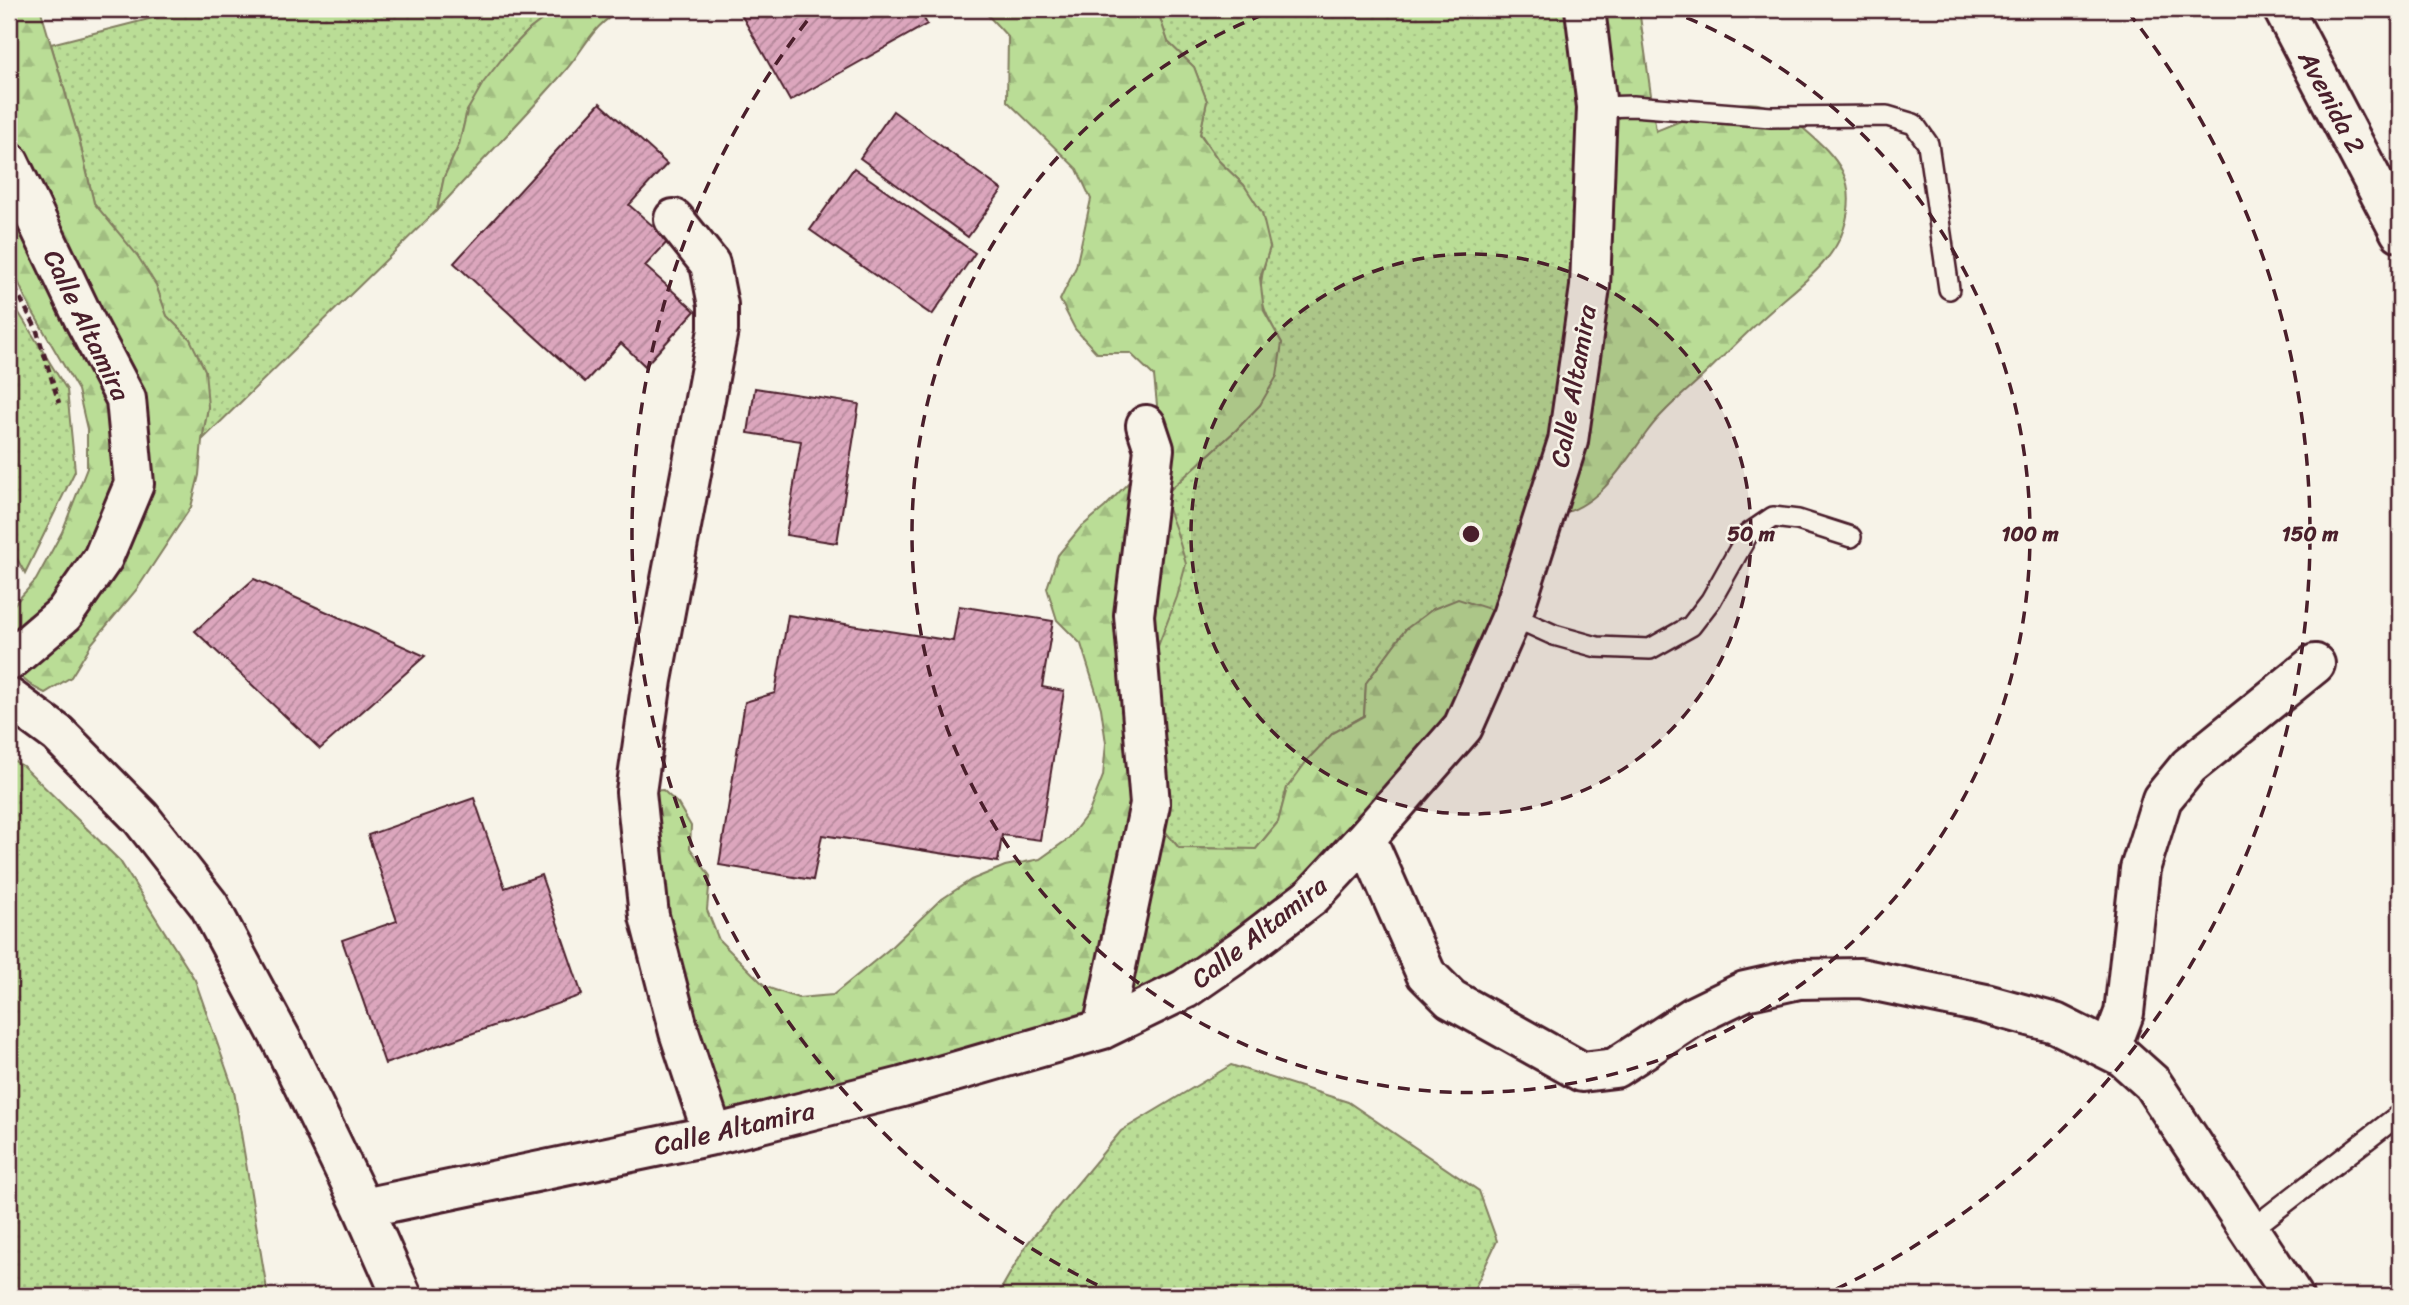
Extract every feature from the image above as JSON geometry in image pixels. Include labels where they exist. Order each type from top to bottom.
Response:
[{"type":"street","name":"Calle Altamira","points":[[363,1208],[713,1135],[902,1087],[1103,1029],[1185,989],[1312,896],[1463,727],[1512,616],[1569,441],[1590,287],[1597,107],[1586,9]]},
{"type":"street","name":"Avenida 2","points":[[2283,9],[2400,232]]},
{"type":"street","name":"Calle Altamira","points":[[9,162],[84,319],[126,399],[134,484],[103,558],[72,603],[64,614],[9,661]]},
{"type":"street","points":[[674,219],[710,264],[718,305],[718,330],[652,680],[636,792],[649,916],[679,1032],[713,1135]]},
{"type":"street","points":[[1103,1029],[1150,804],[1134,615],[1154,449],[1146,425]]},
{"type":"street","points":[[2110,1050],[2124,1013],[2140,869],[2162,799],[2189,766],[2315,664]]},
{"type":"street","points":[[9,698],[58,734],[141,818],[209,905],[282,1041],[363,1208],[401,1296]]},
{"type":"street","points":[[1366,838],[1426,974],[1451,999],[1582,1072],[1615,1069],[1696,1015],[1745,991],[1799,979],[1860,978],[1986,1004],[2055,1024],[2110,1050],[2152,1083],[2293,1296]]},
{"type":"lane","points":[[1597,107],[1633,106],[1771,117],[1887,116],[1914,124],[1928,144],[1949,289]]},
{"type":"lane","points":[[1512,616],[1554,635],[1597,647],[1650,649],[1690,626],[1711,600],[1748,534],[1773,517],[1798,520],[1851,537]]},
{"type":"lane","points":[[2249,1231],[2400,1114]]},
{"type":"path","points":[[9,276],[36,328],[59,403]]},
{"type":"green space","points":[[9,9],[41,11],[79,139],[94,203],[137,255],[156,285],[167,316],[190,339],[205,370],[208,407],[199,475],[191,507],[137,589],[92,643],[71,677],[45,693],[31,686],[15,669],[9,649],[9,610],[36,580],[62,532],[87,468],[87,429],[78,390],[27,302],[9,261]]},
{"type":"green space","points":[[188,9],[556,9],[530,29],[505,55],[467,111],[459,145],[444,177],[437,210],[202,440],[208,407],[190,339],[167,316],[156,285],[94,203],[79,139],[51,44]]},
{"type":"green space","points":[[556,9],[624,9],[597,29],[565,71],[437,210],[444,177],[459,145],[467,111],[483,83],[530,29]]},
{"type":"green space","points":[[982,9],[1157,9],[1168,42],[1194,67],[1207,101],[1200,134],[1219,161],[1244,185],[1262,213],[1270,247],[1260,278],[1264,311],[1282,343],[1277,376],[1260,405],[1163,496],[1186,564],[1177,597],[1153,659],[1158,823],[1179,848],[1256,849],[1278,822],[1287,788],[1309,758],[1333,733],[1364,716],[1366,683],[1406,629],[1433,609],[1458,599],[1512,616],[1463,727],[1185,989],[713,1135],[636,792],[663,790],[678,804],[691,826],[690,848],[710,876],[707,910],[719,940],[766,987],[798,998],[833,995],[888,950],[939,901],[971,880],[1005,866],[1040,859],[1068,839],[1089,812],[1103,776],[1106,743],[1101,708],[1081,644],[1057,620],[1047,588],[1058,555],[1080,528],[1130,481],[1147,449],[1158,415],[1154,376],[1130,353],[1097,353],[1075,329],[1060,300],[1076,267],[1091,199],[1077,169],[1007,101],[1008,37]]},
{"type":"green space","points":[[1157,9],[1585,9],[1590,287],[1512,616],[1406,629],[1366,683],[1364,716],[1333,733],[1287,788],[1278,822],[1256,849],[1179,848],[1158,823],[1153,659],[1164,627],[1163,496],[1260,405],[1282,343],[1268,317],[1261,296],[1262,275],[1270,247],[1244,185],[1219,161],[1200,133],[1207,101],[1194,67],[1168,42]]},
{"type":"green space","points":[[1585,9],[1639,9],[1656,131],[1694,116],[1738,104],[1751,103],[1769,107],[1795,122],[1836,160],[1847,183],[1849,196],[1844,228],[1823,263],[1667,409],[1598,493],[1586,503],[1557,515],[1568,441]]},
{"type":"green space","points":[[9,297],[67,390],[75,471],[25,573],[9,545]]},
{"type":"green space","points":[[9,758],[23,766],[120,861],[195,980],[234,1091],[268,1296],[9,1296]]},
{"type":"green space","points":[[1231,1065],[1348,1102],[1479,1191],[1497,1241],[1471,1296],[997,1296],[1027,1244],[1121,1131]]},
{"type":"building","points":[[738,9],[919,9],[927,24],[790,101]]},
{"type":"building","points":[[600,103],[667,164],[629,205],[669,240],[645,266],[695,311],[645,366],[621,343],[585,382],[454,263]]},
{"type":"building","points":[[893,111],[1002,190],[968,237],[860,158]]},
{"type":"building","points":[[854,168],[975,253],[932,315],[810,230]]},
{"type":"building","points":[[755,388],[859,404],[837,543],[786,535],[801,441],[748,433]]},
{"type":"building","points":[[254,579],[425,656],[320,749],[195,631]]},
{"type":"building","points":[[959,606],[1053,621],[1042,687],[1064,691],[1040,840],[1002,835],[998,862],[822,835],[813,880],[719,865],[745,702],[775,693],[788,615],[953,641]]},
{"type":"building","points":[[474,798],[505,888],[541,875],[582,995],[385,1064],[342,940],[397,921],[368,835]]}]
